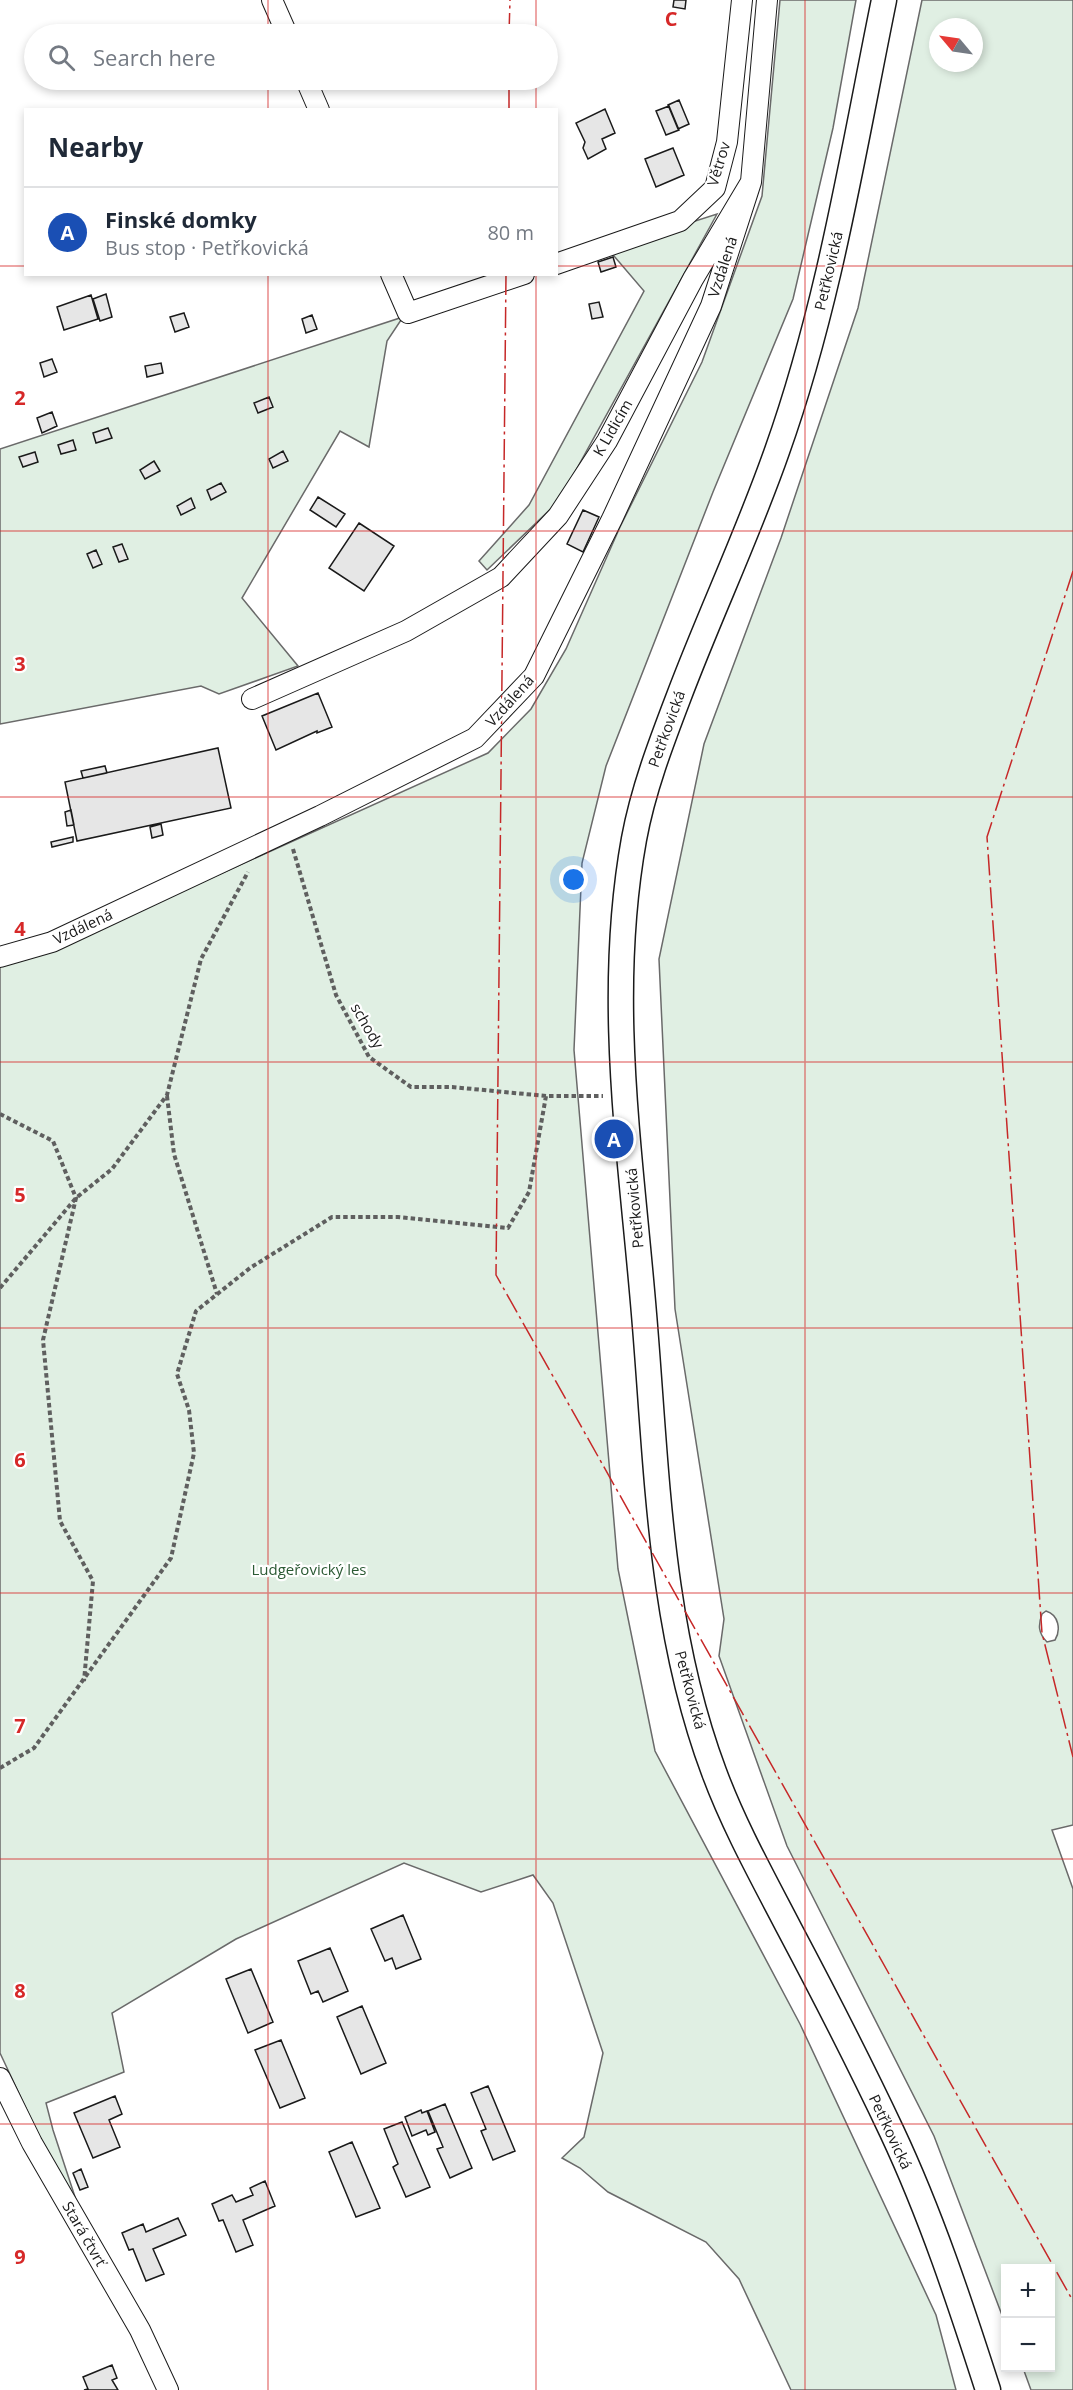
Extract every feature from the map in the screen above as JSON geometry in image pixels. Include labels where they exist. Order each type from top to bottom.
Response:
[{"type":"street","points":[[272,0],[283,24]]},
{"type":"street","name":"Větrov","points":[[558,263],[680,221],[715,188],[727,142],[742,0]]},
{"type":"street","name":"K Lidicím","points":[[252,699],[406,631],[501,577],[558,516],[607,441],[693,279],[751,182],[767,0]]},
{"type":"street","name":"Petřkovická","points":[[884,0],[838,234],[804,370],[760,497],[671,718],[647,785],[637,822],[625,896],[621,941],[620,1003],[625,1095],[666,1567],[677,1642],[688,1689],[713,1771],[742,1838],[894,2136],[955,2289],[988,2390]]},
{"type":"street","points":[[310,90],[318,108]]},
{"type":"street","name":"Vzdálená","points":[[0,957],[52,942],[264,842],[475,738],[534,676],[612,519],[711,306],[751,182]]},
{"type":"street","points":[[392,276],[408,313],[518,276]]},
{"type":"street","name":"Stará čtvrť","points":[[0,2078],[32,2143],[140,2330],[168,2390]]},
{"type":"path","name":"schody","points":[[291,841],[336,995],[369,1057],[411,1087],[452,1087],[546,1096]]},
{"type":"path","points":[[218,1294],[174,1154],[167,1095],[201,958],[264,842]]},
{"type":"path","points":[[0,1288],[76,1198],[112,1169],[167,1095]]},
{"type":"path","points":[[0,1768],[34,1748],[171,1558],[194,1453],[189,1410],[177,1374],[196,1311],[250,1268],[332,1217],[398,1217],[508,1228],[529,1192],[546,1096],[625,1095]]},
{"type":"path","points":[[0,1114],[52,1141],[76,1198],[43,1341],[60,1521],[93,1581],[84,1681]]},
{"type":"green space","name":"Ludgeřovický les","points":[[780,0],[856,0],[833,128],[793,299],[713,492],[606,766],[582,863],[574,1050],[618,1569],[655,1751],[800,2024],[936,2315],[956,2390],[791,2390],[739,2279],[706,2242],[608,2192],[580,2168],[562,2158],[584,2137],[603,2053],[553,1903],[533,1875],[481,1892],[404,1863],[236,1939],[112,2013],[124,2072],[46,2103],[78,2206],[39,2136],[0,2053],[0,965],[56,948],[488,753],[531,709],[566,649],[620,527],[702,362],[762,196]]},
{"type":"green space","points":[[922,0],[1073,0],[1073,1825],[1052,1830],[1073,1889],[1073,2390],[1031,2390],[1024,2372],[1055,2372],[1055,2264],[1001,2264],[1001,2312],[934,2136],[787,1846],[719,1656],[724,1619],[675,1309],[659,959],[704,744],[781,538],[858,308]],"holes":[[[1046,1611],[1056,1619],[1058,1627],[1055,1640],[1047,1642],[1040,1632],[1039,1625],[1042,1614]]]},
{"type":"green space","points":[[717,214],[559,501],[487,570],[479,561],[529,505],[644,291],[608,249]]},
{"type":"green space","points":[[403,317],[387,341],[369,447],[340,431],[242,598],[298,666],[219,694],[201,686],[0,724],[0,449]]},
{"type":"building","points":[[674,0],[686,0],[685,9],[673,7]]},
{"type":"building","points":[[679,100],[689,124],[678,129],[668,105]]},
{"type":"building","points":[[669,106],[679,130],[666,135],[656,111]]},
{"type":"building","points":[[605,109],[615,133],[602,139],[606,149],[588,159],[583,148],[585,142],[576,123]]},
{"type":"building","points":[[673,148],[684,175],[656,187],[645,159]]},
{"type":"building","points":[[613,257],[616,267],[601,272],[598,262]]},
{"type":"building","points":[[106,294],[112,317],[100,321],[93,299]]},
{"type":"building","points":[[91,295],[98,319],[64,330],[57,307]]},
{"type":"building","points":[[599,302],[603,317],[592,319],[589,304]]},
{"type":"building","points":[[184,313],[189,327],[175,332],[170,317]]},
{"type":"building","points":[[312,315],[317,329],[306,333],[302,319]]},
{"type":"building","points":[[52,359],[57,372],[44,377],[40,363]]},
{"type":"building","points":[[161,363],[163,373],[147,377],[145,366]]},
{"type":"building","points":[[269,397],[273,407],[258,413],[254,403]]},
{"type":"building","points":[[52,412],[57,426],[42,433],[37,418]]},
{"type":"building","points":[[108,428],[112,438],[96,443],[93,433]]},
{"type":"building","points":[[73,440],[76,450],[61,454],[58,445]]},
{"type":"building","points":[[283,451],[288,461],[273,468],[269,459]]},
{"type":"building","points":[[35,452],[38,462],[23,467],[19,457]]},
{"type":"building","points":[[154,461],[160,471],[145,479],[140,470]]},
{"type":"building","points":[[221,483],[226,492],[211,500],[207,490]]},
{"type":"building","points":[[318,497],[345,514],[336,527],[310,510]]},
{"type":"building","points":[[191,498],[195,508],[181,515],[177,506]]},
{"type":"building","points":[[583,510],[599,517],[583,552],[567,544]]},
{"type":"building","points":[[359,523],[394,546],[364,591],[329,568]]},
{"type":"building","points":[[122,544],[128,559],[119,562],[113,547]]},
{"type":"building","points":[[96,550],[102,564],[93,568],[87,554]]},
{"type":"building","points":[[318,693],[332,727],[317,733],[317,731],[276,750],[262,716]]},
{"type":"building","points":[[218,748],[231,808],[77,841],[65,782]]},
{"type":"building","points":[[105,766],[107,773],[83,778],[81,771]]},
{"type":"building","points":[[71,810],[74,825],[67,826],[65,812]]},
{"type":"building","points":[[161,824],[163,835],[152,838],[150,827]]},
{"type":"building","points":[[73,837],[73,842],[52,847],[51,842]]},
{"type":"building","points":[[403,1915],[421,1959],[396,1969],[392,1958],[385,1961],[371,1929]]},
{"type":"building","points":[[330,1948],[348,1991],[323,2002],[318,1991],[311,1994],[298,1961]]},
{"type":"building","points":[[251,1969],[273,2022],[248,2033],[226,1979]]},
{"type":"building","points":[[362,2006],[386,2063],[361,2074],[337,2017]]},
{"type":"building","points":[[281,2040],[305,2098],[280,2108],[255,2050]]},
{"type":"building","points":[[488,2086],[515,2151],[493,2160],[481,2131],[486,2129],[471,2093]]},
{"type":"building","points":[[115,2096],[122,2114],[109,2120],[120,2147],[93,2158],[74,2113]]},
{"type":"building","points":[[445,2104],[472,2168],[450,2178],[437,2149],[443,2147],[428,2111]]},
{"type":"building","points":[[421,2110],[422,2113],[427,2111],[435,2132],[428,2135],[426,2130],[412,2136],[405,2117]]},
{"type":"building","points":[[402,2122],[430,2187],[406,2197],[393,2167],[398,2164],[384,2129]]},
{"type":"building","points":[[352,2142],[380,2208],[356,2217],[329,2152]]},
{"type":"building","points":[[81,2169],[88,2187],[80,2190],[73,2173]]},
{"type":"building","points":[[265,2181],[275,2206],[243,2220],[253,2245],[236,2252],[223,2220],[219,2221],[212,2204],[232,2195],[236,2202],[253,2195],[250,2188]]},
{"type":"building","points":[[178,2218],[186,2235],[153,2249],[164,2274],[146,2281],[133,2249],[129,2250],[122,2233],[143,2224],[146,2232]]},
{"type":"building","points":[[112,2365],[117,2378],[112,2380],[118,2390],[84,2390],[88,2389],[83,2377]]},
{"type":"power","points":[[509,24],[510,0]]},
{"type":"power","points":[[509,90],[509,108]]},
{"type":"power","points":[[506,276],[496,1275],[1073,2301]]},
{"type":"power","points":[[1073,571],[987,837],[1042,1633],[1073,1757]]},
{"type":"place","name":"Finské domky","points":[[614,1139]]}]
